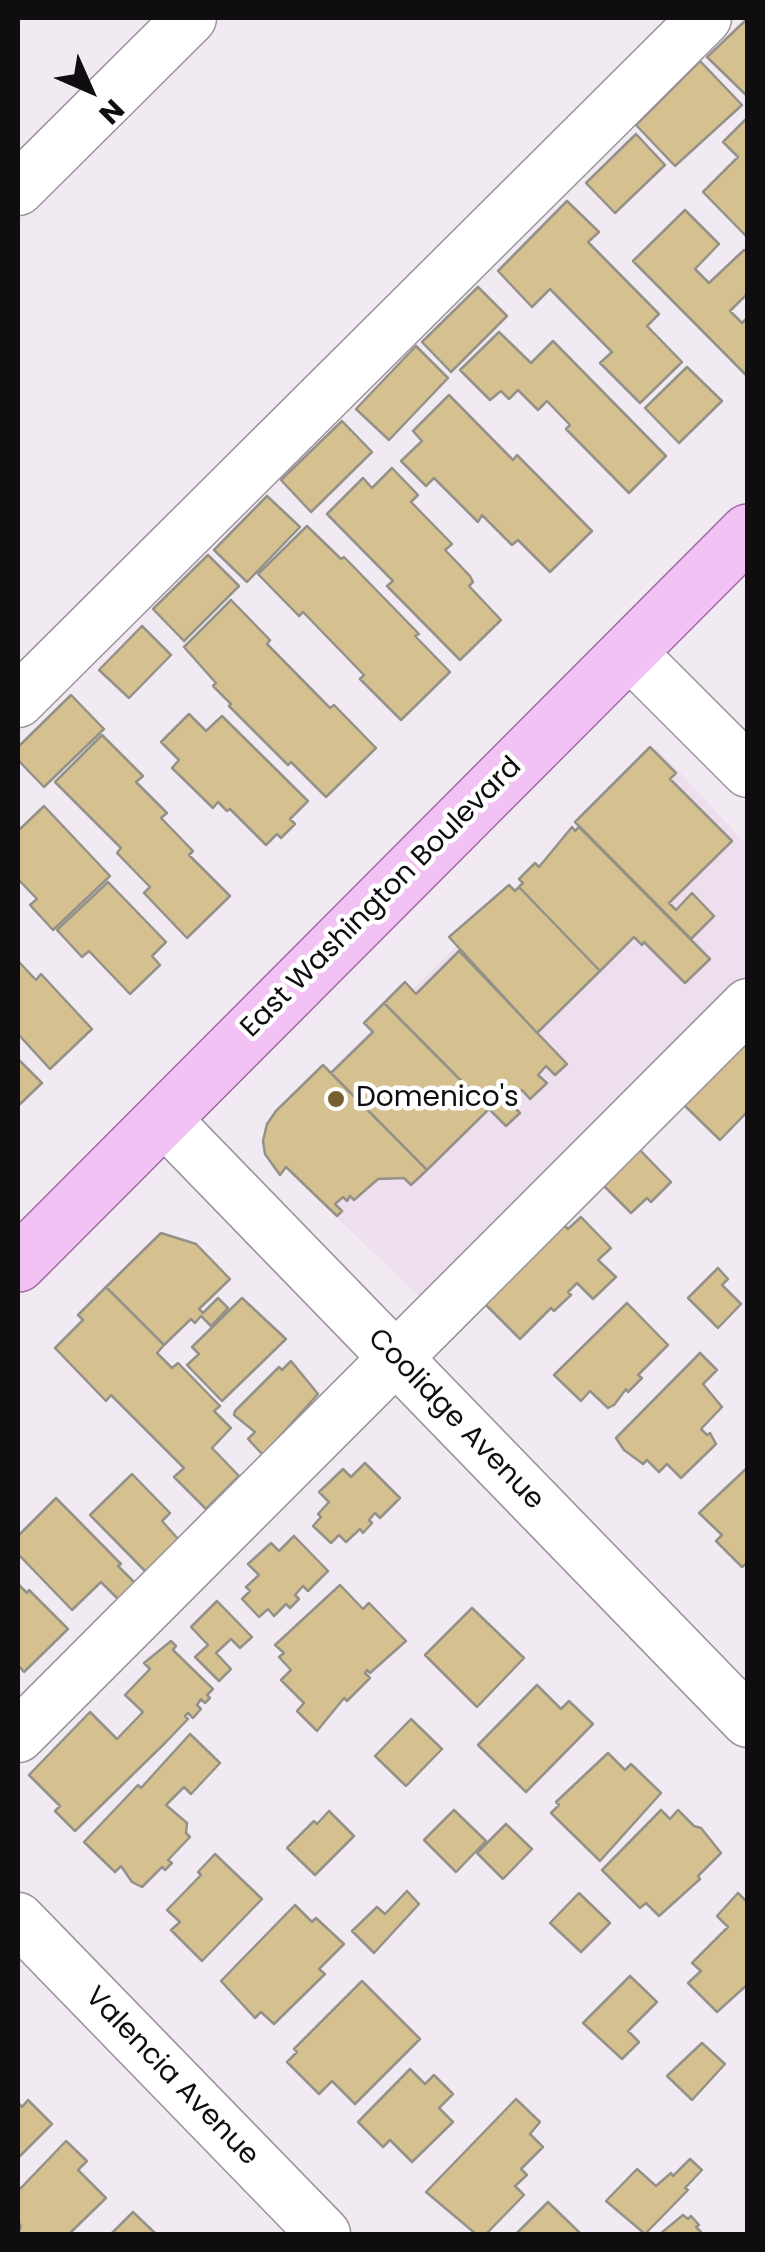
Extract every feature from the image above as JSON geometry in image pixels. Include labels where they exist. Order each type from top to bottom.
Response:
[{"type":"main road","name":"East Washington Boulevard","points":[[18,1264],[748,532]]},
{"type":"street","points":[[18,189],[190,18]]},
{"type":"street","points":[[18,700],[704,18]]},
{"type":"street","points":[[628,651],[748,771]]},
{"type":"street","points":[[18,1736],[748,1006]]},
{"type":"street","name":"Coolidge Avenue","points":[[163,1118],[748,1721]]},
{"type":"street","name":"Valencia Avenue","points":[[18,1919],[324,2234]]},
{"type":"shaded area","points":[[657,748],[747,845],[747,975],[425,1302],[278,1161],[276,1124]]},
{"type":"building","points":[[748,18],[748,94],[746,95],[707,57]]},
{"type":"building","points":[[700,61],[742,105],[675,166],[636,125]]},
{"type":"building","points":[[745,120],[747,237],[703,192],[738,157],[723,142]]},
{"type":"building","points":[[636,134],[665,165],[615,213],[586,183]]},
{"type":"building","points":[[567,201],[599,232],[588,242],[659,314],[647,326],[682,362],[640,403],[600,363],[612,352],[550,289],[532,307],[498,271]]},
{"type":"building","points":[[685,210],[719,244],[695,269],[709,283],[744,250],[748,253],[748,293],[730,311],[742,323],[748,317],[748,377],[633,261]]},
{"type":"building","points":[[478,287],[507,316],[451,372],[422,342]]},
{"type":"building","points":[[499,332],[531,363],[553,341],[666,456],[629,493],[566,429],[570,425],[547,401],[538,410],[518,390],[509,399],[501,391],[490,400],[460,370]]},
{"type":"building","points":[[416,346],[448,378],[389,440],[356,409]]},
{"type":"building","points":[[687,367],[722,401],[679,443],[645,408]]},
{"type":"building","points":[[449,395],[513,460],[517,455],[592,531],[550,572],[518,540],[512,545],[482,515],[478,522],[434,478],[426,486],[401,461],[422,441],[413,431]]},
{"type":"building","points":[[342,421],[372,452],[311,512],[281,480]]},
{"type":"building","points":[[392,468],[418,495],[411,502],[452,544],[445,550],[470,576],[473,582],[469,586],[501,620],[460,660],[387,586],[393,581],[327,514],[363,478],[372,488]]},
{"type":"building","points":[[267,496],[300,527],[247,582],[214,550]]},
{"type":"building","points":[[307,526],[341,559],[344,557],[450,672],[401,720],[303,612],[299,616],[258,574]]},
{"type":"building","points":[[208,555],[239,586],[184,641],[153,609]]},
{"type":"building","points":[[231,600],[270,640],[267,644],[376,748],[326,797],[229,706],[213,686],[216,683],[184,647]]},
{"type":"building","points":[[142,626],[171,655],[129,698],[99,670]]},
{"type":"building","points":[[71,695],[104,729],[44,787],[18,760],[18,747]]},
{"type":"building","points":[[189,714],[206,731],[222,716],[308,801],[290,819],[295,824],[281,838],[277,834],[266,845],[230,809],[227,811],[218,802],[213,808],[172,768],[179,760],[161,742]]},
{"type":"building","points":[[102,735],[143,776],[136,782],[167,813],[161,818],[193,851],[189,855],[230,896],[187,938],[144,893],[150,887],[117,853],[121,848],[55,782]]},
{"type":"building","points":[[650,747],[676,773],[670,779],[732,841],[669,903],[676,910],[692,893],[714,916],[691,939],[575,822]]},
{"type":"building","points":[[44,806],[110,876],[53,930],[30,905],[37,899],[18,879],[18,831]]},
{"type":"building","points":[[572,827],[575,831],[579,827],[710,959],[685,983],[634,937],[600,971],[519,887],[523,883],[519,879],[535,863],[539,867]]},
{"type":"building","points":[[108,882],[166,942],[152,956],[160,965],[130,994],[89,951],[82,957],[57,930]]},
{"type":"building","points":[[509,885],[515,891],[519,887],[600,971],[537,1033],[449,937]]},
{"type":"building","points":[[459,951],[567,1064],[555,1075],[546,1066],[538,1075],[547,1083],[530,1099],[522,1090],[510,1103],[520,1113],[506,1126],[384,1003],[405,982],[416,994]]},
{"type":"building","points":[[18,961],[36,980],[41,974],[92,1029],[50,1069],[18,1034]]},
{"type":"building","points":[[384,1003],[489,1109],[427,1170],[331,1073],[373,1032],[364,1023]]},
{"type":"building","points":[[748,1036],[748,1111],[720,1140],[683,1104]]},
{"type":"building","points":[[18,1059],[42,1083],[18,1106]]},
{"type":"building","points":[[323,1065],[427,1170],[411,1185],[404,1178],[378,1179],[354,1200],[343,1197],[335,1204],[342,1211],[337,1216],[286,1167],[280,1175],[265,1154],[263,1141],[267,1124],[276,1111]]},
{"type":"building","points":[[637,1147],[671,1182],[651,1202],[647,1198],[631,1213],[601,1183]]},
{"type":"building","points":[[581,1217],[611,1248],[598,1260],[616,1277],[593,1299],[577,1283],[568,1292],[571,1295],[554,1311],[551,1308],[520,1339],[485,1304],[564,1225],[568,1229]]},
{"type":"building","points":[[161,1233],[196,1244],[230,1279],[199,1309],[203,1313],[218,1298],[228,1308],[211,1326],[201,1316],[195,1323],[191,1319],[164,1345],[106,1287]]},
{"type":"building","points":[[718,1268],[728,1279],[722,1285],[741,1304],[718,1328],[688,1298]]},
{"type":"building","points":[[106,1287],[164,1345],[157,1353],[172,1368],[178,1363],[220,1406],[214,1411],[231,1428],[212,1448],[239,1476],[206,1509],[174,1477],[184,1468],[111,1395],[106,1401],[55,1348],[83,1320],[78,1315]]},
{"type":"building","points":[[242,1298],[286,1339],[222,1401],[187,1365],[199,1354],[192,1347]]},
{"type":"building","points":[[627,1303],[668,1345],[614,1405],[608,1408],[590,1391],[581,1401],[554,1375]]},
{"type":"building","points":[[700,1353],[717,1370],[703,1384],[722,1407],[701,1429],[707,1435],[710,1433],[716,1444],[681,1478],[667,1464],[659,1472],[647,1460],[643,1464],[624,1450],[616,1438]]},
{"type":"building","points":[[291,1361],[318,1394],[263,1455],[248,1439],[255,1432],[234,1415],[235,1411],[279,1367],[282,1370]]},
{"type":"building","points":[[365,1463],[400,1498],[380,1518],[375,1513],[363,1533],[360,1529],[346,1542],[339,1535],[331,1543],[313,1526],[329,1502],[319,1492],[343,1469],[351,1477]]},
{"type":"building","points":[[748,1467],[748,1562],[742,1567],[716,1541],[722,1535],[699,1513]]},
{"type":"building","points":[[132,1474],[170,1513],[162,1521],[179,1540],[146,1572],[90,1515]]},
{"type":"building","points":[[56,1498],[136,1584],[119,1600],[101,1582],[72,1610],[18,1554],[18,1536]]},
{"type":"building","points":[[294,1536],[328,1571],[308,1591],[303,1586],[295,1595],[299,1599],[290,1608],[286,1604],[274,1616],[268,1609],[259,1617],[242,1599],[250,1591],[246,1587],[259,1575],[248,1564],[271,1543],[279,1551]]},
{"type":"building","points":[[18,1584],[68,1629],[24,1672],[18,1665]]},
{"type":"building","points":[[340,1585],[363,1609],[369,1603],[406,1641],[370,1673],[367,1670],[370,1678],[347,1701],[344,1698],[317,1731],[297,1711],[304,1703],[281,1680],[291,1670],[279,1657],[284,1653],[275,1645]]},
{"type":"building","points":[[217,1601],[252,1637],[240,1648],[231,1639],[216,1653],[231,1669],[219,1681],[195,1657],[208,1645],[191,1627]]},
{"type":"building","points":[[472,1608],[524,1658],[477,1707],[425,1655]]},
{"type":"building","points":[[171,1641],[176,1646],[173,1650],[213,1689],[207,1695],[210,1698],[205,1703],[201,1699],[197,1705],[201,1709],[193,1718],[188,1713],[188,1719],[166,1742],[75,1831],[55,1811],[60,1806],[29,1775],[90,1712],[117,1739],[143,1712],[125,1695],[150,1669],[144,1663]]},
{"type":"building","points":[[537,1685],[561,1709],[569,1701],[593,1724],[526,1792],[478,1745]]},
{"type":"building","points":[[411,1719],[442,1749],[406,1786],[375,1756]]},
{"type":"building","points":[[190,1734],[220,1763],[191,1794],[184,1787],[166,1805],[187,1823],[186,1833],[190,1837],[168,1860],[172,1863],[165,1870],[162,1867],[142,1887],[132,1882],[121,1866],[115,1872],[84,1842]]},
{"type":"building","points":[[608,1753],[625,1770],[631,1764],[661,1793],[600,1861],[551,1813],[559,1805],[556,1802]]},
{"type":"building","points":[[454,1810],[486,1841],[456,1872],[424,1840]]},
{"type":"building","points":[[661,1810],[670,1819],[678,1810],[701,1828],[721,1853],[698,1876],[700,1879],[659,1916],[646,1903],[640,1908],[602,1870]]},
{"type":"building","points":[[329,1811],[354,1836],[315,1875],[287,1848]]},
{"type":"building","points":[[506,1824],[532,1849],[503,1879],[477,1853]]},
{"type":"building","points":[[215,1854],[262,1899],[202,1961],[171,1930],[180,1922],[167,1910],[201,1875],[198,1872]]},
{"type":"building","points":[[407,1891],[419,1904],[374,1953],[352,1931],[377,1907],[385,1914]]},
{"type":"building","points":[[579,1893],[610,1923],[581,1952],[550,1923]]},
{"type":"building","points":[[738,1893],[748,1903],[748,1984],[717,2012],[688,1983],[701,1971],[692,1963],[728,1927],[717,1916]]},
{"type":"building","points":[[295,1905],[344,1944],[319,1969],[325,1974],[274,2024],[261,2012],[255,2018],[221,1981]]},
{"type":"building","points":[[630,1976],[657,2002],[628,2031],[639,2042],[622,2059],[583,2023]]},
{"type":"building","points":[[362,1981],[420,2039],[355,2104],[332,2081],[319,2094],[287,2062],[297,2052],[294,2049]]},
{"type":"building","points":[[702,2043],[725,2064],[692,2100],[667,2076]]},
{"type":"building","points":[[410,2069],[425,2084],[434,2075],[453,2094],[439,2108],[453,2122],[412,2162],[390,2140],[383,2147],[358,2122]]},
{"type":"building","points":[[516,2099],[540,2122],[530,2134],[543,2147],[521,2169],[527,2175],[515,2186],[524,2195],[486,2234],[476,2234],[426,2192]]},
{"type":"building","points":[[28,2100],[52,2124],[18,2158],[18,2102],[22,2107]]},
{"type":"building","points":[[66,2141],[87,2161],[78,2170],[106,2198],[69,2234],[18,2234],[18,2191]]},
{"type":"building","points":[[690,2159],[702,2170],[645,2234],[606,2201],[637,2169],[656,2186]]},
{"type":"building","points":[[548,2202],[581,2234],[516,2234]]},
{"type":"building","points":[[133,2212],[156,2234],[111,2234]]},
{"type":"building","points":[[683,2215],[688,2219],[691,2216],[699,2225],[699,2234],[660,2234]]},
{"type":"place","name":"Domenico's","points":[[336,1099]]}]
